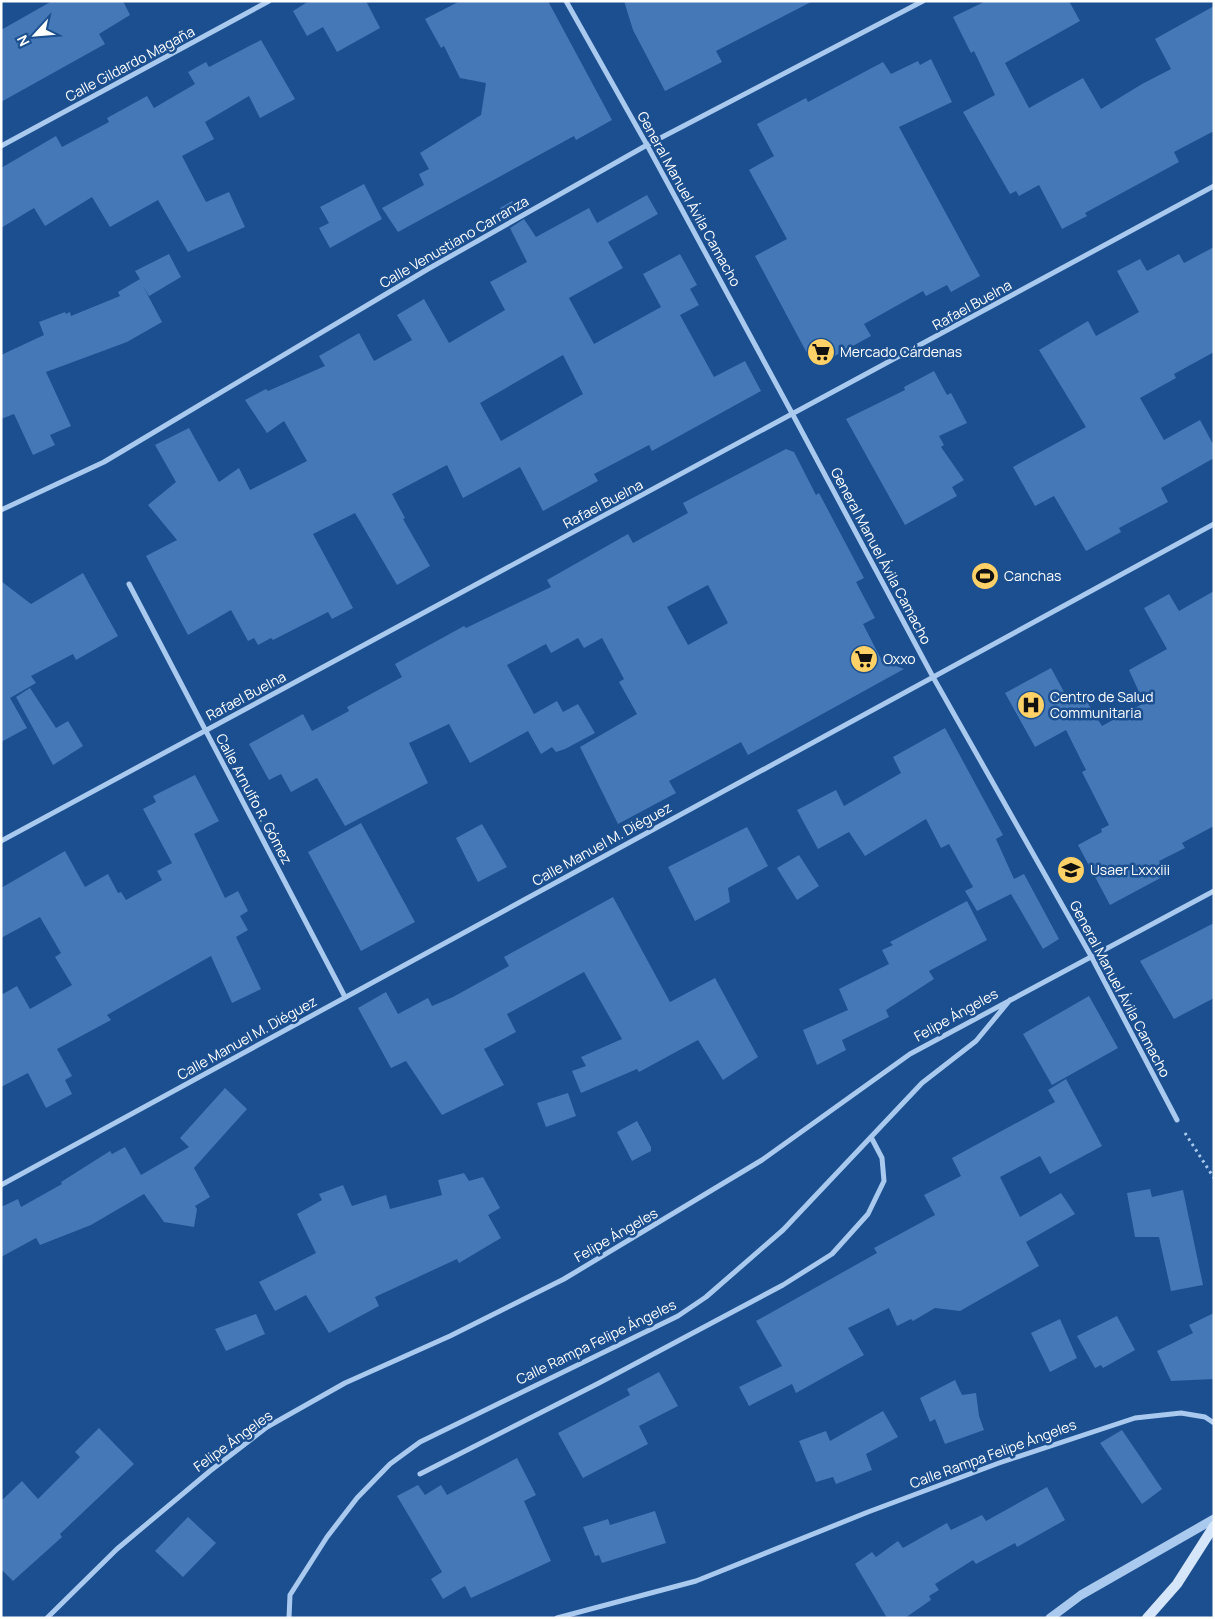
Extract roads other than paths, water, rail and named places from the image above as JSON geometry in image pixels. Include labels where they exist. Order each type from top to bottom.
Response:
[{"type":"main road","points":[[1147,1618],[1177,1584],[1214,1526]]},
{"type":"street","name":"Calle Gildardo Magaña","points":[[1,146],[269,1]]},
{"type":"street","name":"General Manuel Ávila Camacho","points":[[566,1],[794,414],[933,677],[1091,956],[1177,1120]]},
{"type":"street","name":"Calle Venustiano Carranza","points":[[1,510],[104,462],[428,269],[647,145],[923,1]]},
{"type":"street","name":"Rafael Buelna","points":[[1,841],[1214,186]]},
{"type":"street","name":"Calle Manuel M. Diéguez","points":[[1,1184],[1214,524]]},
{"type":"street","name":"Calle Arnulfo R. Gómez","points":[[129,584],[345,997]]},
{"type":"street","name":"Felipe Ángeles","points":[[48,1618],[117,1549],[210,1470],[267,1427],[345,1383],[450,1336],[564,1279],[762,1160],[910,1054],[1214,891]]},
{"type":"street","name":"Calle Rampa Felipe Ángeles","points":[[289,1618],[290,1595],[307,1567],[357,1498],[390,1464],[420,1442],[670,1320],[706,1297],[783,1230],[922,1083],[976,1041],[1012,998]]},
{"type":"street","points":[[420,1474],[599,1383],[783,1285],[832,1254],[868,1214],[884,1181],[882,1158],[871,1137]]},
{"type":"street","name":"Calle Rampa Felipe Ángeles","points":[[557,1618],[696,1581],[868,1512],[999,1463],[1135,1418],[1181,1413],[1205,1417],[1214,1423]]},
{"type":"street","points":[[1050,1618],[1081,1595],[1214,1518]]},
{"type":"place","name":"Mercado Cárdenas","points":[[821,352]]},
{"type":"place","name":"Canchas","points":[[985,576]]},
{"type":"place","name":"Oxxo","points":[[864,659]]},
{"type":"place","name":"Centro de Salud Communitaria","points":[[1031,705]]},
{"type":"place","name":"Usaer Lxxxiii","points":[[1071,870]]}]
